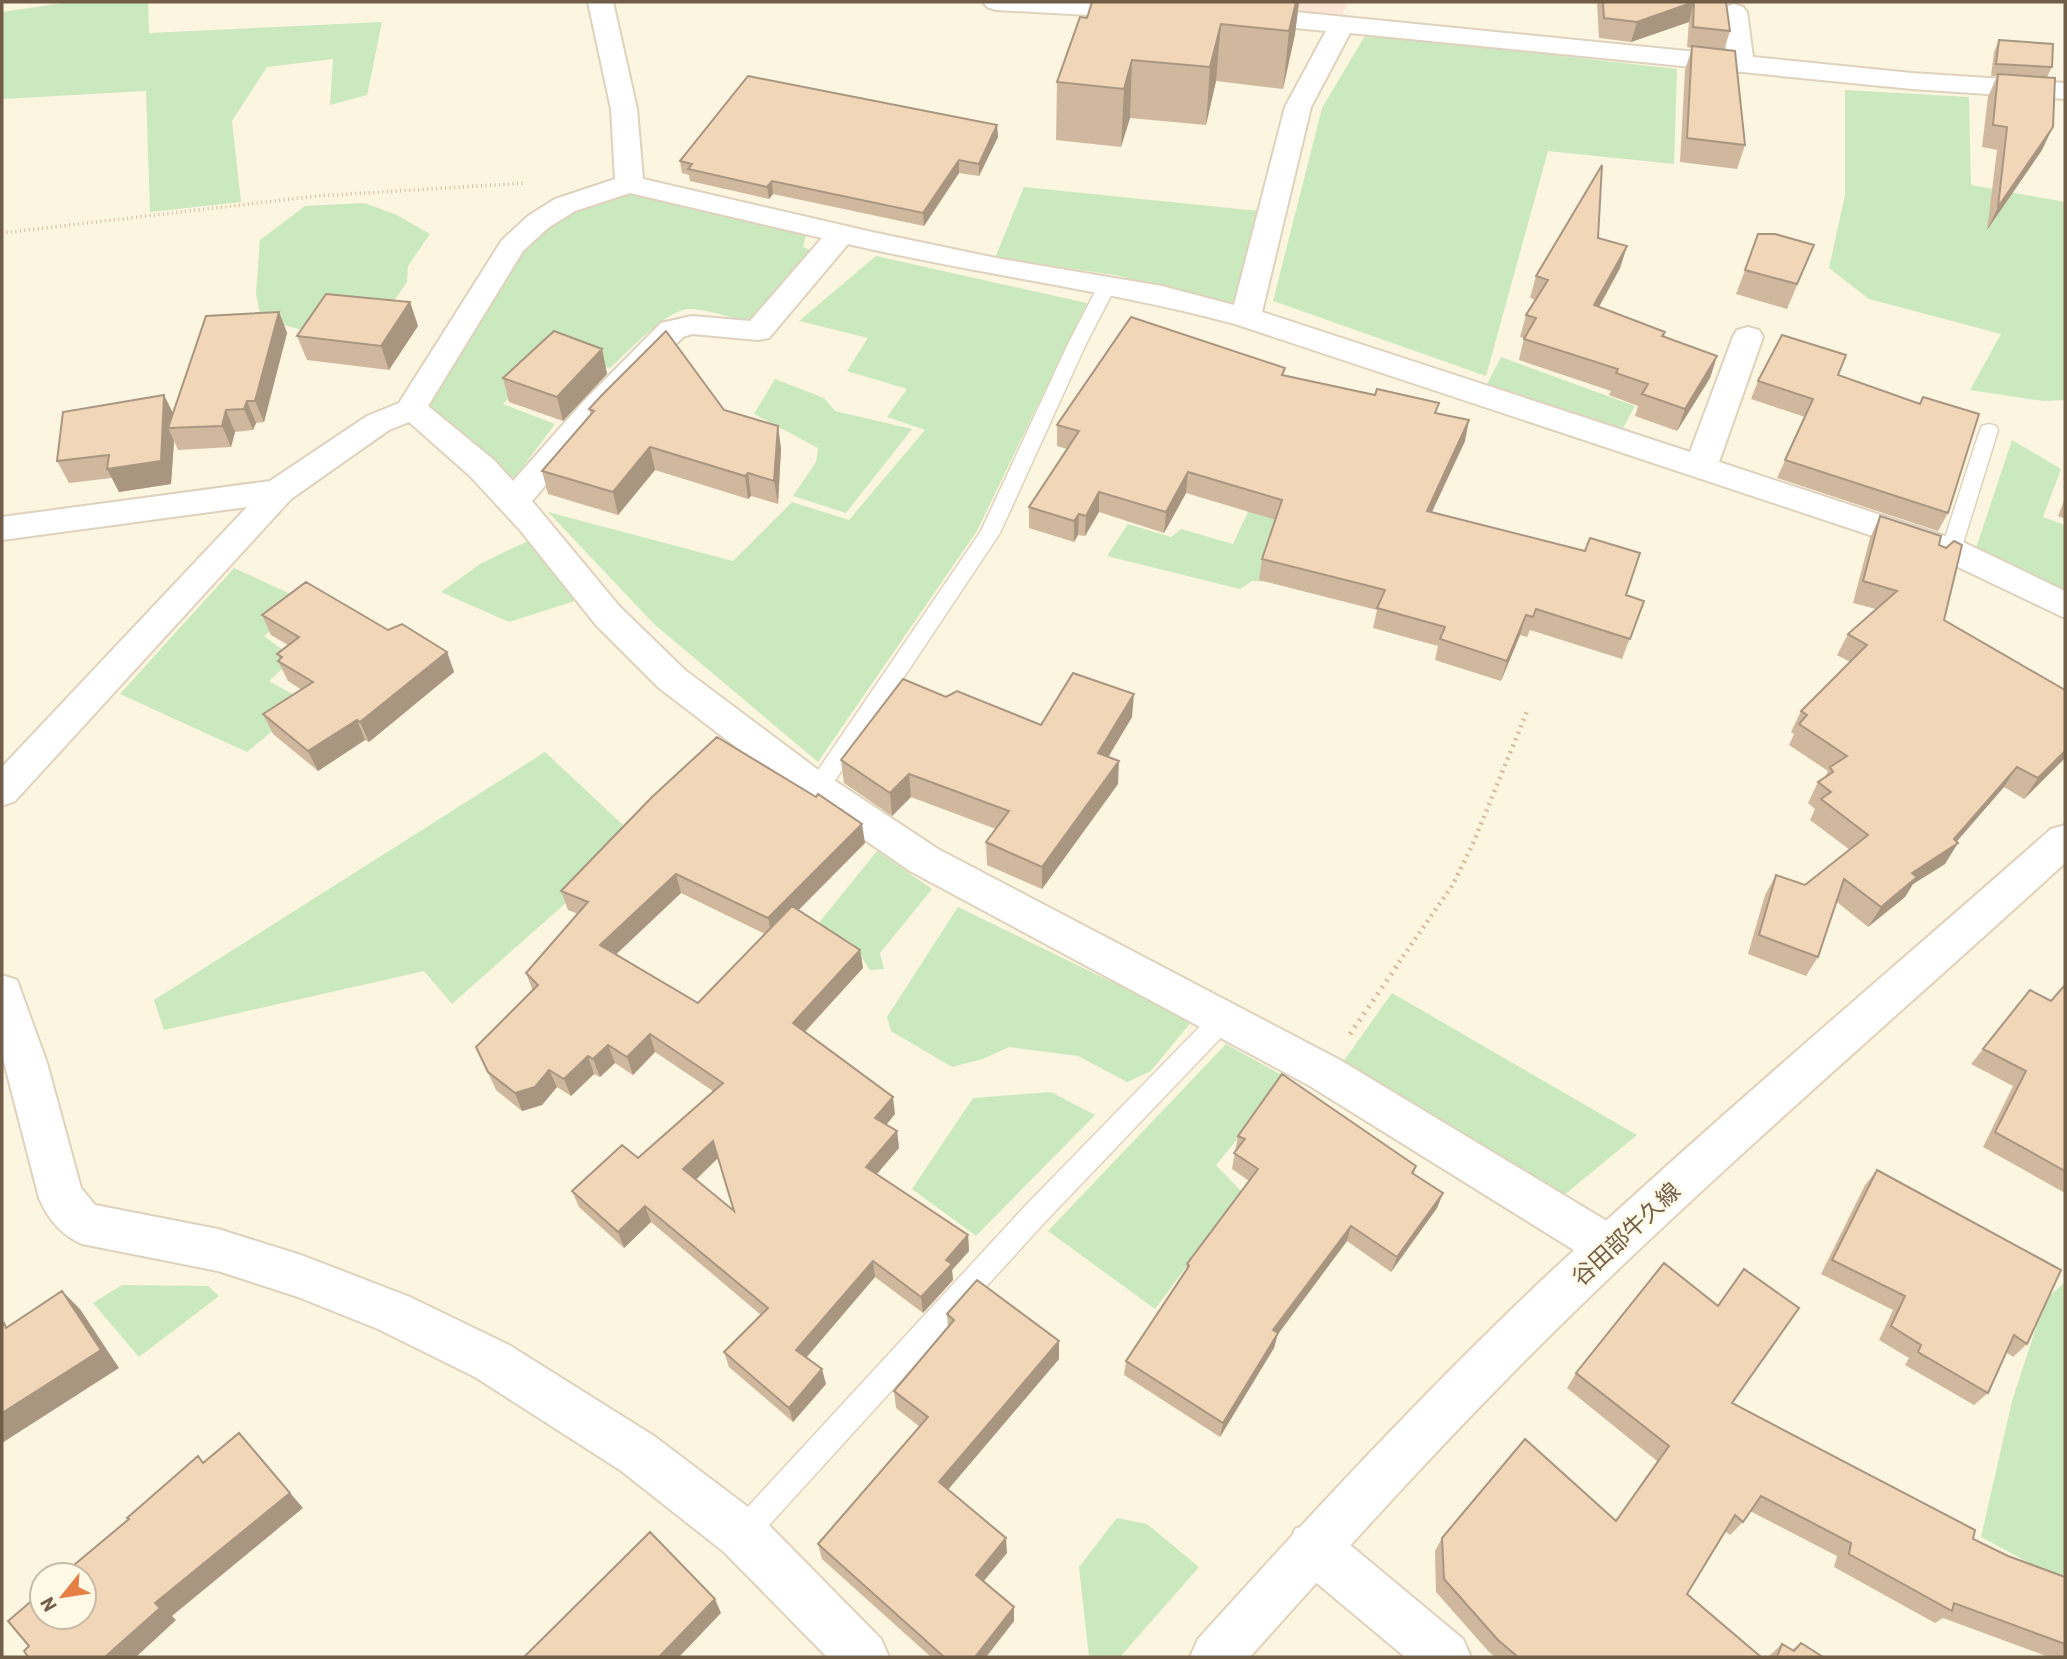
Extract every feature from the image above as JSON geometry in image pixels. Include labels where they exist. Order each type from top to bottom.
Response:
[{"type":"street","points":[[600,2],[624,109],[629,184]]},
{"type":"street","points":[[996,2],[1168,11]]},
{"type":"street","points":[[1734,12],[1741,65]]},
{"type":"street","points":[[1224,14],[1912,81],[2065,91]]},
{"type":"street","points":[[1246,317],[1298,107],[1342,24]]},
{"type":"street","points":[[2,791],[279,491],[378,423],[410,410],[512,246],[553,211],[629,184],[841,234],[1001,268],[1162,295],[1246,317],[1951,550],[2065,606]]},
{"type":"street","points":[[513,502],[594,409],[672,330],[692,325],[758,331],[841,234]]},
{"type":"street","points":[[1701,468],[1748,337]]},
{"type":"street","points":[[410,410],[424,417],[482,468],[608,617],[672,679],[818,788],[924,860],[1325,1073],[1609,1247]]},
{"type":"street","points":[[2,528],[279,491]]},
{"type":"street","name":"谷田部牛久線","points":[[1216,1657],[1313,1547],[1476,1377],[1609,1247],[2065,840]]},
{"type":"street","points":[[2,992],[26,1063],[61,1198],[82,1223],[218,1250],[301,1276],[394,1313],[503,1368],[638,1453],[742,1534],[863,1657]]},
{"type":"street","points":[[1313,1547],[1445,1657]]},
{"type":"lane","points":[[818,788],[990,533],[1077,344],[1107,286]]},
{"type":"lane","points":[[1951,550],[1989,430]]},
{"type":"lane","points":[[742,1534],[1036,1213],[1223,1019]]},
{"type":"path","points":[[2,233],[317,196],[524,183],[557,190],[575,202]]},
{"type":"path","points":[[1325,1073],[1452,886],[1472,846],[1528,709]]},
{"type":"shaded area","points":[[1138,2],[1349,2],[1341,17]]},
{"type":"green space","points":[[70,2],[148,2],[149,33],[382,22],[367,95],[330,105],[333,59],[267,67],[232,121],[241,202],[150,212],[146,91],[2,99],[2,12]]},
{"type":"green space","points":[[1366,34],[1677,69],[1674,164],[1548,151],[1486,376],[1273,301],[1322,108]]},
{"type":"green space","points":[[1845,90],[1969,97],[1971,185],[2065,202],[2065,400],[2043,401],[1970,390],[2001,334],[1869,299],[1829,268],[1845,195]]},
{"type":"green space","points":[[1024,187],[1259,211],[1236,304],[1115,275],[995,258]]},
{"type":"green space","points":[[627,194],[806,234],[803,247],[817,252],[752,323],[702,310],[679,311],[658,324],[610,368],[556,351],[503,404],[555,424],[514,479],[428,406],[512,266],[536,235],[570,214]]},
{"type":"green space","points":[[364,203],[397,215],[430,234],[408,266],[407,282],[385,314],[310,332],[261,319],[256,293],[260,240],[305,206]]},
{"type":"green space","points":[[876,256],[1087,303],[977,531],[818,762],[654,624],[548,512],[733,561],[792,502],[849,520],[925,430],[887,417],[907,389],[847,371],[868,338],[799,321]]},
{"type":"green space","points":[[1501,357],[1635,406],[1623,428],[1487,384]]},
{"type":"green space","points":[[775,379],[824,398],[835,411],[912,429],[846,513],[793,496],[816,462],[818,448],[754,414]]},
{"type":"green space","points":[[2012,440],[2061,469],[2043,517],[2065,525],[2065,592],[1976,548]]},
{"type":"green space","points":[[1268,469],[1328,487],[1275,582],[1252,581],[1240,589],[1107,556],[1128,524],[1171,537],[1181,529],[1233,544]]},
{"type":"green space","points":[[530,540],[581,599],[509,622],[441,592],[480,564]]},
{"type":"green space","points":[[234,568],[306,601],[264,636],[294,658],[269,681],[307,702],[247,752],[120,694]]},
{"type":"green space","points":[[545,752],[638,839],[452,1004],[424,971],[164,1030],[154,1000]]},
{"type":"green space","points":[[877,851],[932,889],[880,953],[884,969],[870,970],[852,943],[818,924]]},
{"type":"green space","points":[[958,907],[1192,1021],[1151,1071],[1127,1082],[1078,1056],[1009,1047],[983,1059],[952,1067],[891,1031],[887,1017]]},
{"type":"green space","points":[[1392,993],[1637,1135],[1563,1196],[1343,1062]]},
{"type":"green space","points":[[1226,1044],[1287,1078],[1216,1165],[1242,1192],[1155,1309],[1048,1231]]},
{"type":"green space","points":[[1051,1092],[1095,1115],[976,1236],[912,1189],[973,1098]]},
{"type":"green space","points":[[2065,1282],[2065,1582],[1981,1537],[2012,1401],[2045,1300]]},
{"type":"green space","points":[[122,1285],[208,1286],[219,1296],[139,1357],[93,1303]]},
{"type":"green space","points":[[1117,1518],[1147,1524],[1199,1567],[1120,1657],[1089,1657],[1079,1567]]},
{"type":"building","points":[[1092,2],[1296,2],[1289,31],[1221,24],[1210,67],[1132,60],[1124,89],[1057,82],[1080,17],[1087,18]]},
{"type":"building","points":[[1603,2],[1694,2],[1637,22],[1604,18]]},
{"type":"building","points":[[1694,2],[1726,2],[1730,31],[1693,27]]},
{"type":"building","points":[[1999,40],[2053,44],[2052,67],[1996,64]]},
{"type":"building","points":[[1692,46],[1735,51],[1745,145],[1687,138]]},
{"type":"building","points":[[1998,74],[2055,78],[2053,127],[1998,207],[2007,127],[1993,125]]},
{"type":"building","points":[[748,76],[997,125],[979,164],[959,160],[923,213],[772,181],[767,187],[688,169],[692,164],[680,161]]},
{"type":"building","points":[[1602,165],[1598,238],[1627,246],[1594,305],[1665,332],[1662,336],[1717,356],[1685,409],[1642,394],[1648,384],[1616,373],[1618,369],[1524,339],[1536,318],[1526,315],[1548,280],[1536,276]]},
{"type":"building","points":[[1758,234],[1775,234],[1814,245],[1797,284],[1745,270]]},
{"type":"building","points":[[326,294],[410,302],[381,346],[297,336]]},
{"type":"building","points":[[279,312],[255,401],[247,401],[244,409],[226,410],[222,426],[168,428],[206,316]]},
{"type":"building","points":[[1131,317],[1285,368],[1282,375],[1375,395],[1377,389],[1439,403],[1435,413],[1469,420],[1427,511],[1585,551],[1590,538],[1640,553],[1626,595],[1644,601],[1630,639],[1536,609],[1533,617],[1526,615],[1507,661],[1440,639],[1445,627],[1377,608],[1385,590],[1262,559],[1282,500],[1188,472],[1166,512],[1099,492],[1086,516],[1079,514],[1074,521],[1029,507],[1079,431],[1057,425]]},
{"type":"building","points":[[554,331],[602,349],[557,397],[503,378]]},
{"type":"building","points":[[666,331],[724,410],[778,426],[774,481],[748,473],[745,476],[650,447],[613,492],[542,471],[594,411],[589,409]]},
{"type":"building","points":[[1782,335],[1846,355],[1838,375],[1920,404],[1923,397],[1979,414],[1948,513],[1785,460],[1813,399],[1758,381]]},
{"type":"building","points":[[164,395],[161,461],[107,469],[109,455],[57,461],[63,412]]},
{"type":"building","points":[[1880,516],[1941,536],[1939,545],[1946,548],[1954,541],[1962,545],[1944,620],[2065,690],[2065,751],[2038,778],[2017,767],[1954,839],[1958,843],[1912,873],[1917,877],[1881,907],[1844,879],[1818,957],[1759,935],[1776,875],[1805,885],[1868,835],[1821,799],[1831,792],[1818,782],[1833,772],[1830,767],[1847,756],[1799,724],[1807,715],[1801,711],[1867,645],[1848,634],[1897,591],[1863,581]]},
{"type":"building","points":[[306,582],[388,630],[402,624],[447,652],[360,722],[357,720],[308,751],[263,714],[313,682],[278,661],[282,657],[277,654],[299,637],[262,615]]},
{"type":"building","points":[[1073,673],[1134,694],[1098,753],[1119,761],[1042,867],[986,842],[1009,811],[909,774],[890,793],[841,760],[903,679],[946,697],[957,691],[1041,725]]},
{"type":"building","points":[[717,737],[816,797],[818,794],[862,824],[768,918],[676,874],[600,945],[698,1003],[792,906],[860,950],[793,1023],[893,1097],[875,1118],[897,1131],[866,1167],[968,1235],[946,1260],[952,1264],[921,1297],[873,1261],[796,1350],[822,1369],[789,1408],[724,1352],[768,1308],[645,1206],[618,1232],[572,1191],[622,1145],[638,1158],[723,1083],[650,1034],[627,1057],[608,1045],[593,1059],[588,1056],[564,1079],[549,1070],[535,1087],[515,1093],[488,1072],[476,1047],[538,985],[526,973],[588,902],[561,891],[652,797]],"holes":[[[713,1141],[734,1211],[683,1169]]]},
{"type":"building","points":[[2065,985],[2065,1171],[1995,1132],[2026,1071],[1983,1049],[2030,990],[2051,1001]]},
{"type":"building","points":[[1282,1074],[1416,1166],[1412,1173],[1443,1193],[1397,1257],[1351,1226],[1273,1330],[1278,1333],[1223,1423],[1126,1361],[1189,1266],[1187,1264],[1258,1169],[1234,1153],[1245,1139],[1238,1136]]},
{"type":"building","points":[[1877,1170],[2061,1270],[2027,1344],[2014,1335],[1988,1393],[1918,1352],[1921,1345],[1891,1326],[1905,1296],[1832,1260]]},
{"type":"building","points":[[1664,1263],[1718,1306],[1744,1269],[1799,1308],[1732,1403],[1975,1530],[1973,1539],[2008,1556],[2065,1577],[2065,1644],[1954,1603],[1952,1611],[1849,1554],[1851,1543],[1761,1496],[1743,1522],[1735,1515],[1687,1594],[1761,1657],[1518,1657],[1498,1640],[1444,1579],[1442,1538],[1525,1439],[1616,1521],[1669,1446],[1576,1373]]},
{"type":"building","points":[[977,1280],[1059,1341],[939,1482],[1006,1538],[976,1575],[1014,1607],[975,1657],[944,1657],[818,1544],[928,1417],[894,1391],[954,1320],[947,1314]]},
{"type":"building","points":[[62,1291],[101,1350],[2,1413],[2,1325],[4,1323],[6,1328]]},
{"type":"building","points":[[239,1433],[290,1493],[155,1603],[160,1608],[105,1657],[28,1657],[24,1651],[29,1646],[8,1621],[28,1604],[28,1631],[98,1631],[98,1561],[79,1561],[198,1456],[203,1463]]},
{"type":"building","points":[[650,1532],[715,1599],[659,1657],[524,1657]]},
{"type":"building","points":[[1801,1643],[1823,1657],[1777,1657],[1782,1644],[1794,1651]]}]
